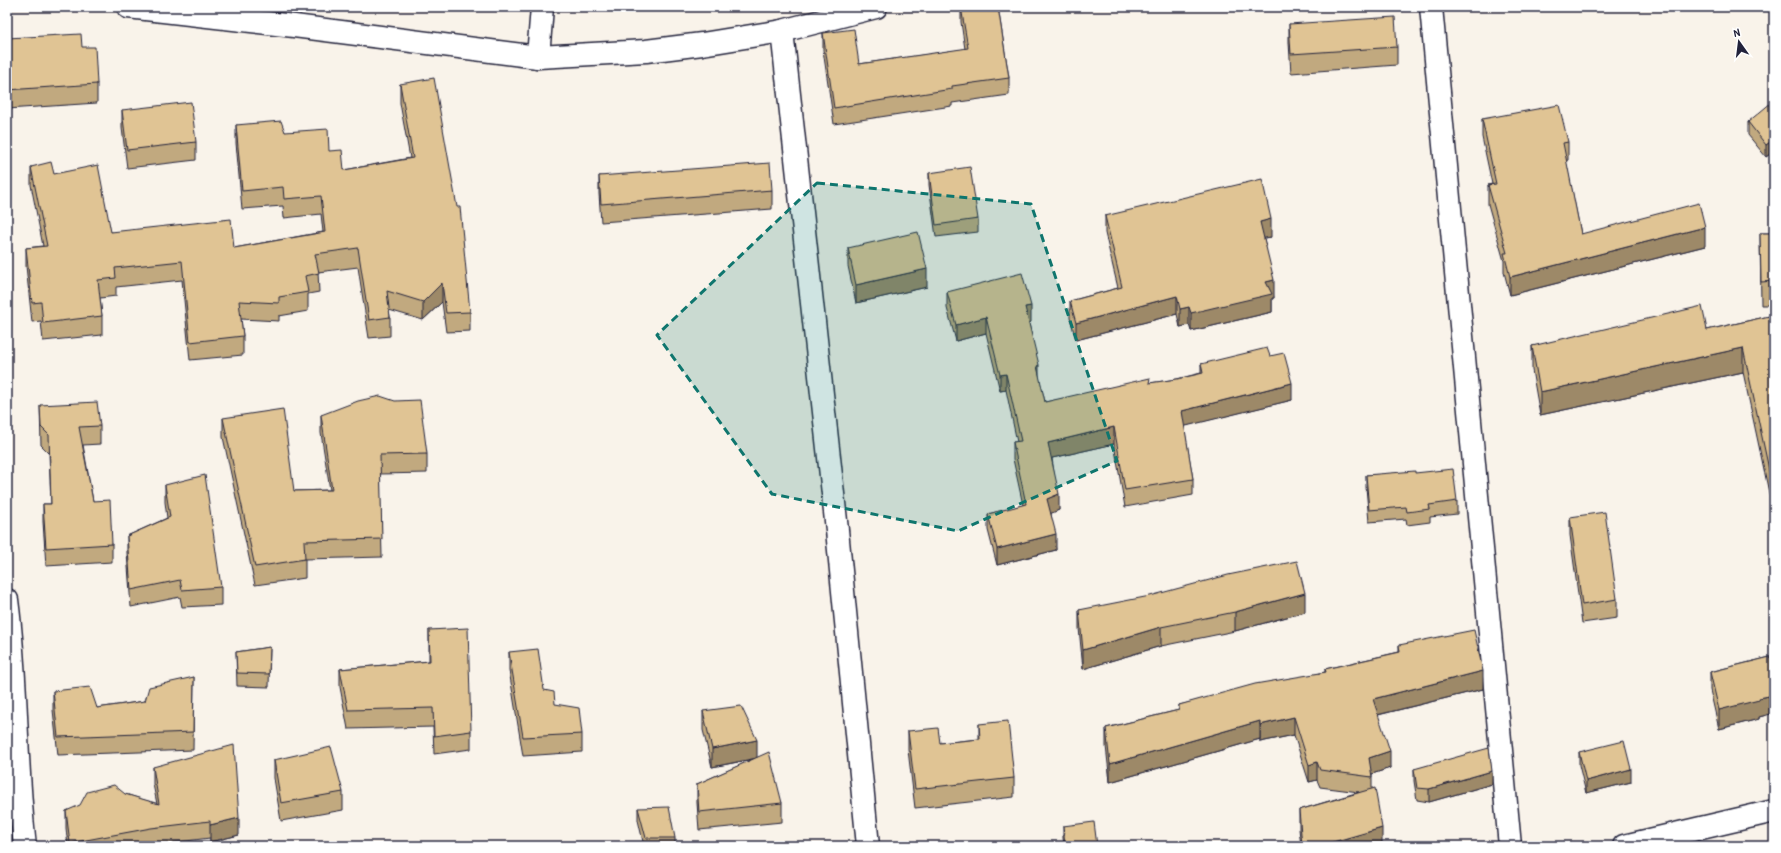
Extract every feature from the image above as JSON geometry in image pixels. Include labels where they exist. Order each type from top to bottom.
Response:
[{"type":"street","points":[[128,7],[296,16],[538,57],[646,51],[702,44],[782,31],[876,7]]},
{"type":"street","points":[[538,57],[542,7]]},
{"type":"street","points":[[1432,7],[1510,846]]},
{"type":"street","points":[[782,31],[837,530],[868,846]]},
{"type":"street","points":[[7,600],[13,657],[16,732],[25,846]]},
{"type":"street","points":[[1624,846],[1774,811]]},
{"type":"highlighted area","points":[[817,183],[1031,204],[1117,461],[958,531],[772,494],[657,335]]},
{"type":"building","points":[[961,7],[998,7],[1009,78],[952,86],[952,89],[834,108],[823,33],[854,29],[859,64],[968,48]]},
{"type":"building","points":[[1395,17],[1397,47],[1291,54],[1289,24]]},
{"type":"building","points":[[81,34],[82,47],[95,47],[97,84],[7,90],[7,38]]},
{"type":"building","points":[[434,78],[457,207],[460,207],[470,312],[446,313],[442,283],[423,302],[387,291],[390,317],[369,320],[358,248],[315,254],[319,273],[305,276],[308,292],[279,297],[279,303],[239,301],[243,336],[190,342],[182,261],[115,268],[116,278],[98,280],[102,316],[43,323],[41,302],[32,303],[26,248],[47,246],[31,167],[51,162],[54,174],[98,165],[111,232],[231,219],[234,248],[325,232],[321,196],[284,199],[283,187],[242,191],[236,125],[281,121],[285,132],[328,129],[329,151],[342,150],[344,170],[413,158],[400,84]]},
{"type":"building","points":[[191,102],[196,142],[127,150],[122,110]]},
{"type":"building","points":[[1772,102],[1774,104],[1774,139],[1766,145],[1748,122]]},
{"type":"building","points":[[1559,105],[1568,142],[1563,143],[1581,234],[1699,203],[1705,227],[1510,277],[1504,253],[1507,253],[1488,185],[1496,184],[1482,119]]},
{"type":"building","points":[[770,163],[772,190],[601,204],[599,176]]},
{"type":"building","points":[[970,167],[978,219],[936,225],[929,173]]},
{"type":"building","points":[[1262,179],[1271,219],[1260,222],[1274,280],[1266,282],[1272,294],[1191,313],[1189,307],[1180,309],[1177,296],[1076,323],[1070,301],[1122,287],[1105,216]]},
{"type":"building","points":[[918,232],[927,269],[856,285],[848,248]]},
{"type":"building","points":[[1760,233],[1774,233],[1774,281],[1761,282]]},
{"type":"building","points":[[1022,273],[1031,306],[1025,307],[1039,365],[1037,366],[1045,402],[1150,378],[1149,383],[1203,373],[1201,364],[1267,348],[1270,356],[1284,353],[1292,383],[1182,411],[1193,479],[1125,490],[1114,427],[1048,443],[1059,494],[1047,499],[1056,534],[997,549],[988,514],[1026,504],[1013,442],[1021,441],[1006,374],[1000,375],[986,317],[956,325],[947,292]]},
{"type":"building","points":[[1702,306],[1707,330],[1774,315],[1774,493],[1743,348],[1540,392],[1532,346]]},
{"type":"building","points":[[380,396],[395,401],[420,400],[427,454],[380,455],[382,539],[304,541],[305,559],[255,567],[223,418],[283,409],[294,491],[332,490],[321,415],[358,401]]},
{"type":"building","points":[[97,402],[100,426],[79,427],[93,501],[110,500],[112,544],[46,548],[43,504],[51,504],[49,435],[41,427],[40,405]]},
{"type":"building","points":[[1453,469],[1457,501],[1429,505],[1430,509],[1407,512],[1406,507],[1369,510],[1366,475],[1415,471],[1415,473]]},
{"type":"building","points":[[205,475],[221,587],[182,590],[180,580],[131,590],[127,536],[170,517],[165,485]]},
{"type":"building","points":[[1605,512],[1617,599],[1582,605],[1570,517]]},
{"type":"building","points":[[1297,561],[1305,593],[1235,612],[1161,627],[1083,650],[1079,610],[1150,596],[1228,575]]},
{"type":"building","points":[[468,628],[471,731],[434,736],[433,708],[348,710],[340,669],[430,661],[429,630]]},
{"type":"building","points":[[1474,630],[1483,671],[1373,699],[1390,751],[1369,758],[1372,777],[1320,770],[1317,762],[1309,765],[1294,717],[1260,725],[1260,721],[1110,764],[1106,728],[1179,710],[1179,705],[1255,684],[1326,672],[1325,669],[1400,652],[1399,645]]},
{"type":"building","points":[[270,647],[269,674],[237,673],[236,652]]},
{"type":"building","points":[[538,649],[544,690],[554,692],[555,704],[579,708],[582,734],[523,737],[509,652]]},
{"type":"building","points":[[1774,656],[1774,695],[1719,710],[1710,672]]},
{"type":"building","points":[[194,677],[193,732],[58,737],[53,691],[90,687],[97,708],[145,701],[149,687]]},
{"type":"building","points":[[741,706],[757,740],[712,749],[703,711]]},
{"type":"building","points":[[1008,721],[1014,778],[915,789],[908,731],[938,728],[940,743],[980,739],[979,724]]},
{"type":"building","points":[[1624,741],[1631,769],[1586,781],[1579,752]]},
{"type":"building","points":[[234,745],[239,818],[210,825],[210,821],[151,828],[70,843],[66,811],[80,805],[87,792],[114,785],[125,794],[159,804],[153,767]]},
{"type":"building","points":[[331,747],[343,792],[281,803],[274,760]]},
{"type":"building","points":[[1489,748],[1492,771],[1429,789],[1417,788],[1414,769]]},
{"type":"building","points":[[769,752],[782,803],[699,812],[697,784]]},
{"type":"building","points":[[1375,788],[1382,828],[1319,846],[1302,846],[1299,810]]},
{"type":"building","points":[[669,807],[675,838],[646,838],[638,808]]},
{"type":"building","points":[[1094,822],[1097,846],[1065,846],[1063,826]]}]
